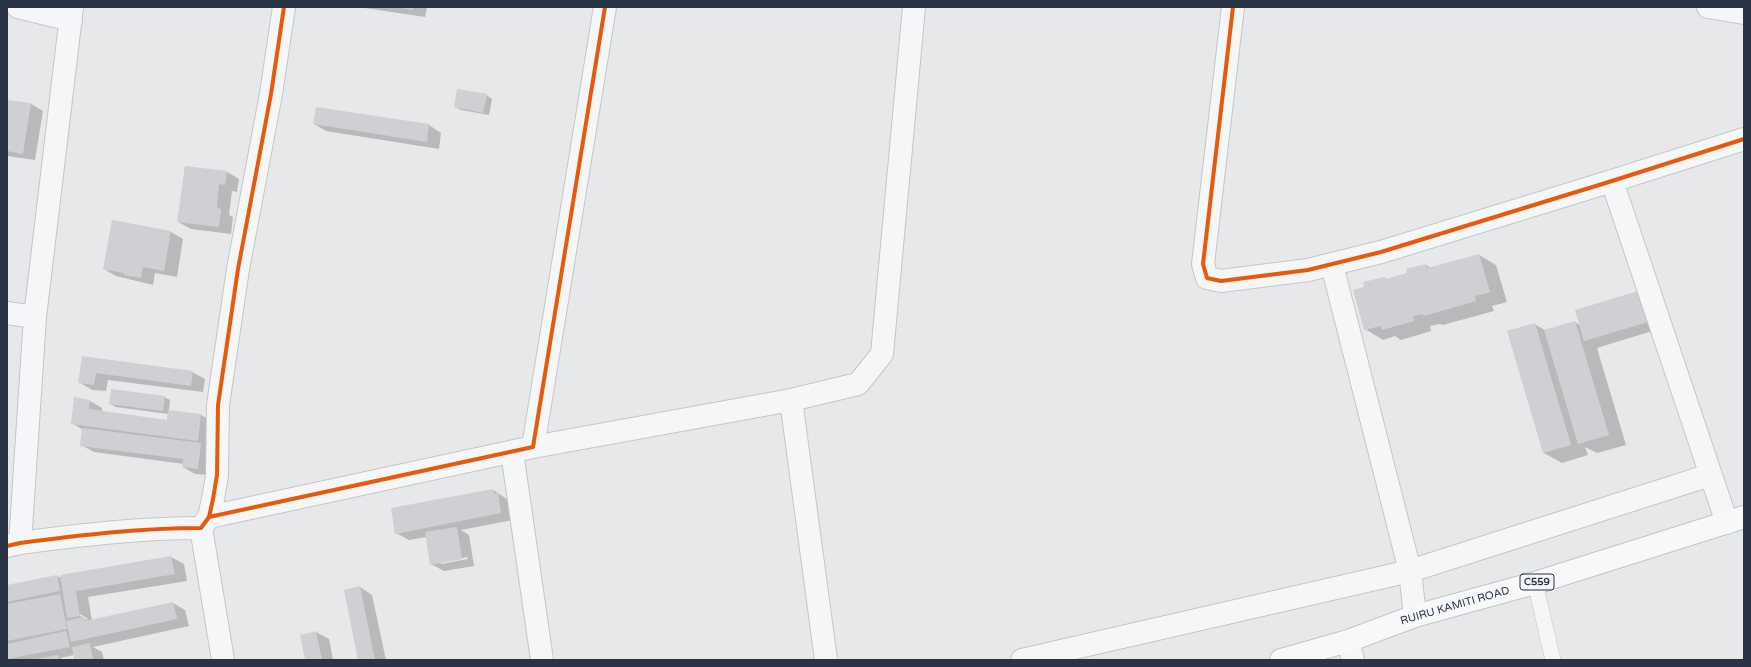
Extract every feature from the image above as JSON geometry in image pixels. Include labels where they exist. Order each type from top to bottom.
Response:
[{"type":"main road","name":"RUIRU KAMITI ROAD","points":[[1281,660],[1350,650],[1416,616],[1535,583],[1735,520]]},
{"type":"street","points":[[18,7],[71,14],[35,317],[13,544],[103,533],[171,528],[205,522],[522,449],[791,400],[858,384],[882,354],[914,7]]},
{"type":"street","points":[[223,660],[205,522],[217,475],[218,405],[238,270],[271,94],[284,7]]},
{"type":"street","points":[[542,660],[522,449],[605,7]]},
{"type":"street","points":[[1233,7],[1203,264],[1207,278],[1221,281],[1308,270],[1381,252],[1612,181],[1744,138]]},
{"type":"street","points":[[1708,7],[1744,13]]},
{"type":"street","points":[[1612,181],[1710,475],[1735,520]]},
{"type":"street","points":[[1332,264],[1410,571],[1416,616]]},
{"type":"street","points":[[7,313],[35,317]]},
{"type":"street","points":[[791,400],[826,660]]},
{"type":"street","points":[[1022,660],[1410,571],[1710,475]]},
{"type":"lane","points":[[1535,583],[1553,660]]},
{"type":"building","points":[[396,7],[413,7],[413,10]]},
{"type":"building","points":[[457,89],[487,94],[483,113],[454,107]]},
{"type":"building","points":[[7,100],[31,103],[23,154],[7,151]]},
{"type":"building","points":[[316,107],[429,124],[427,142],[313,124]]},
{"type":"building","points":[[185,166],[227,171],[225,185],[219,184],[217,208],[221,209],[219,227],[177,222]]},
{"type":"building","points":[[112,220],[171,231],[164,271],[143,267],[141,278],[103,269]]},
{"type":"building","points":[[1479,254],[1490,292],[1475,296],[1476,301],[1424,316],[1423,314],[1413,316],[1414,321],[1382,330],[1381,326],[1364,330],[1353,290],[1364,287],[1363,282],[1385,277],[1386,279],[1407,273],[1406,269],[1426,264],[1427,268]]},
{"type":"building","points":[[1638,291],[1648,322],[1584,341],[1575,310]]},
{"type":"building","points":[[1575,321],[1609,435],[1578,444],[1544,330]]},
{"type":"building","points":[[1535,323],[1571,445],[1543,453],[1507,331]]},
{"type":"building","points":[[82,356],[193,371],[191,386],[96,373],[94,385],[78,383]]},
{"type":"building","points":[[111,389],[165,396],[163,411],[109,404]]},
{"type":"building","points":[[74,397],[90,400],[89,409],[167,420],[168,410],[201,414],[198,441],[71,424]]},
{"type":"building","points":[[82,428],[201,443],[198,469],[182,467],[183,459],[80,446]]},
{"type":"building","points":[[493,489],[494,494],[498,493],[501,513],[395,534],[391,508]]},
{"type":"building","points":[[457,527],[462,559],[430,565],[425,532]]},
{"type":"building","points":[[171,556],[175,574],[76,591],[80,616],[67,618],[60,575]]},
{"type":"building","points":[[57,575],[60,591],[7,602],[7,585]]},
{"type":"building","points":[[360,586],[375,660],[358,660],[344,590]]},
{"type":"building","points":[[60,594],[67,629],[7,641],[7,604]]},
{"type":"building","points":[[173,602],[177,619],[71,642],[66,621],[84,617],[85,621]]},
{"type":"building","points":[[66,631],[70,647],[7,659],[7,644]]},
{"type":"building","points":[[316,631],[322,660],[305,660],[300,635]]},
{"type":"building","points":[[90,643],[93,660],[74,660],[72,647]]},
{"type":"building","points":[[58,655],[59,660],[36,660],[36,659]]},
{"type":"cycle path","points":[[7,546],[20,543],[110,532],[201,528],[209,517],[217,475],[218,405],[238,269],[271,94],[284,7]]},
{"type":"cycle path","points":[[209,517],[533,447],[605,7]]},
{"type":"cycle path","points":[[1233,7],[1203,264],[1207,278],[1221,281],[1308,270],[1381,252],[1744,139]]}]
